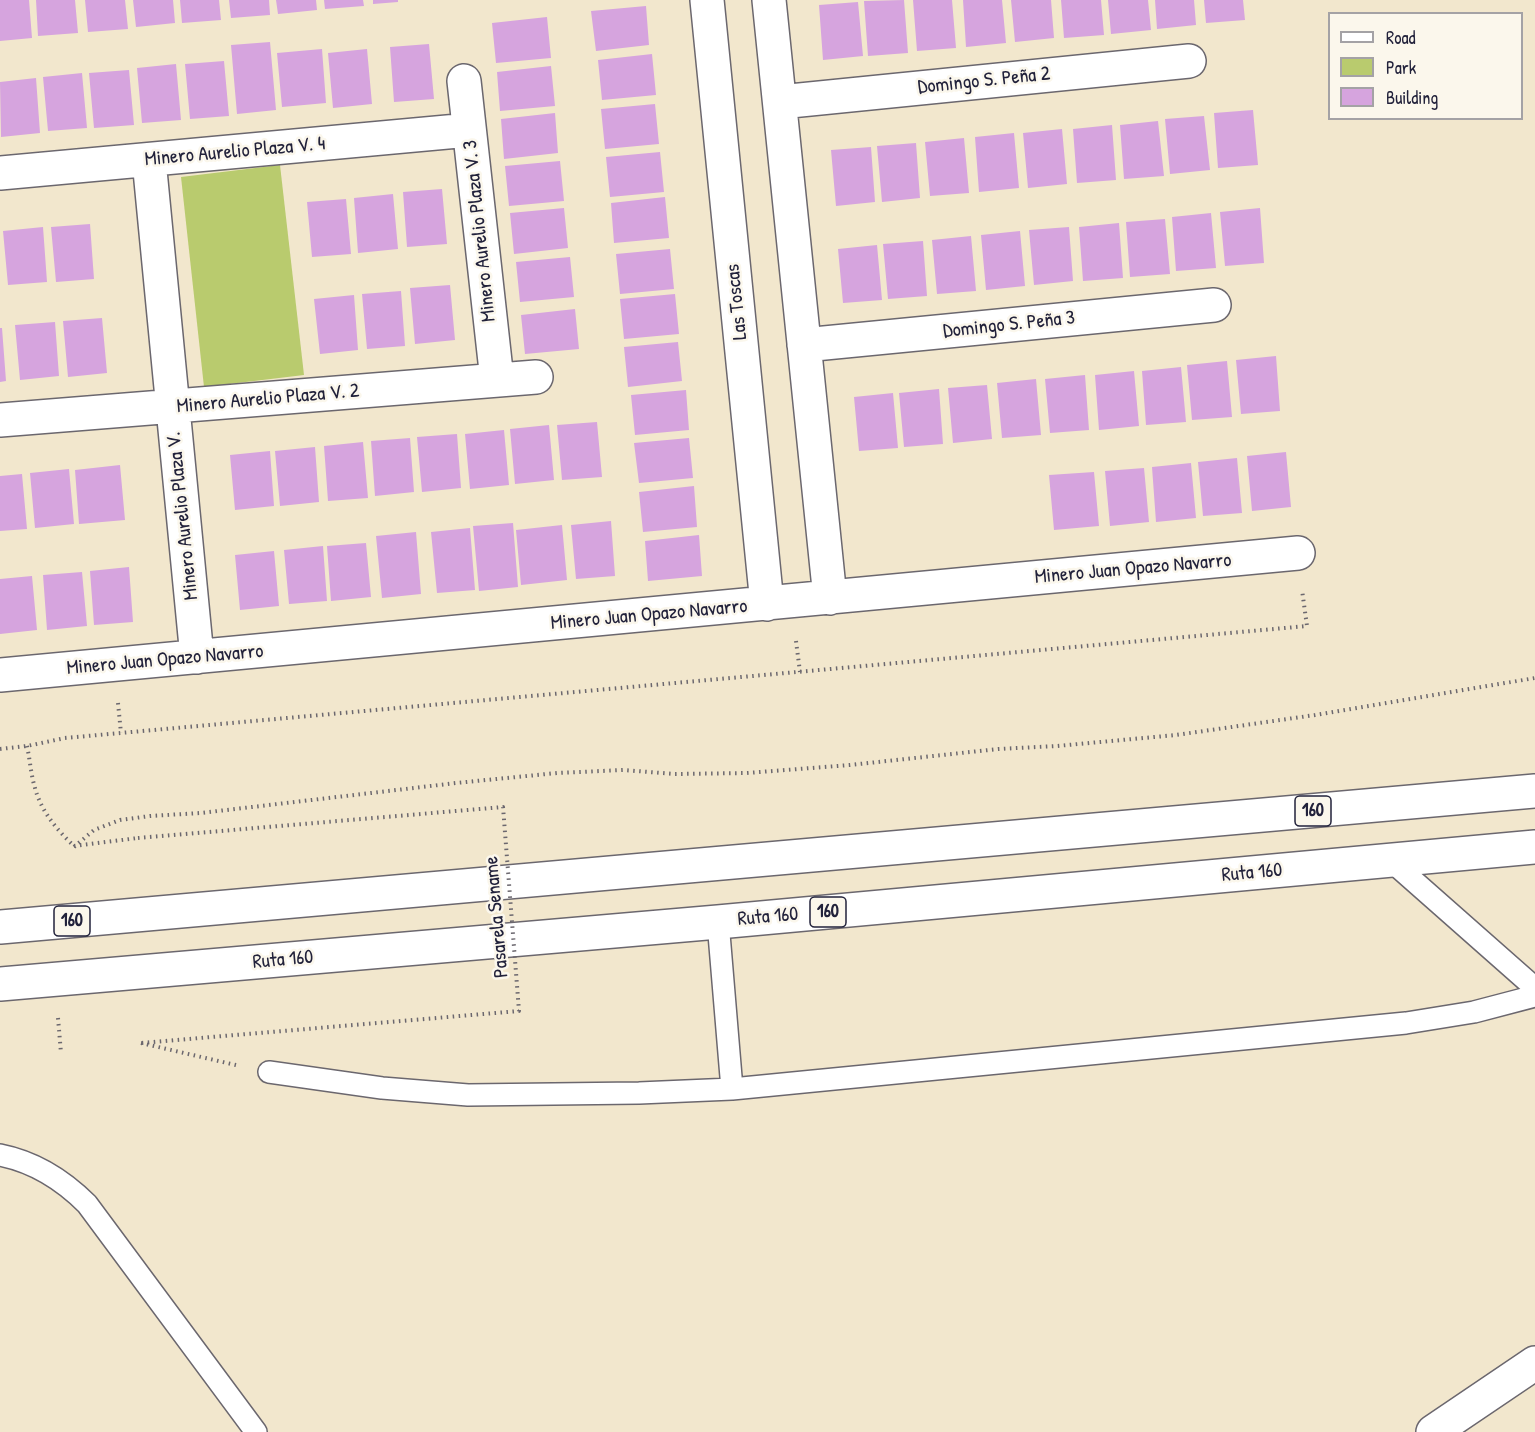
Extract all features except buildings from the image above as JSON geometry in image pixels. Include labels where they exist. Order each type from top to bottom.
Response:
[{"type":"main road","name":"Las Toscas","points":[[707,0],[767,604]]},
{"type":"main road","points":[[769,0],[830,598]]},
{"type":"main road","name":"Domingo S. Peña 2","points":[[780,102],[1189,61]]},
{"type":"main road","name":"Minero Aurelio Plaza V. 3","points":[[464,81],[497,380]]},
{"type":"main road","name":"Minero Aurelio Plaza V. 4","points":[[0,173],[470,130]]},
{"type":"main road","name":"Minero Aurelio Plaza V.","points":[[149,160],[197,657]]},
{"type":"main road","name":"Domingo S. Peña 3","points":[[804,345],[1214,305]]},
{"type":"main road","name":"Minero Aurelio Plaza V. 2","points":[[0,420],[536,377]]},
{"type":"main road","name":"Minero Juan Opazo Navarro","points":[[0,675],[1298,554]]},
{"type":"main road","name":"160","points":[[0,927],[1535,791]]},
{"type":"main road","name":"Ruta 160","points":[[0,984],[718,922],[1535,847]]},
{"type":"main road","points":[[1432,1432],[1535,1363]]},
{"type":"lane","points":[[1390,860],[1535,988]]},
{"type":"lane","points":[[718,922],[732,1089]]},
{"type":"lane","points":[[269,1072],[382,1088],[468,1095],[554,1095],[732,1089],[1406,1023],[1474,1012],[1535,996]]},
{"type":"lane","points":[[0,1155],[34,1165],[55,1176],[87,1204],[256,1432]]},
{"type":"path","points":[[0,749],[65,738],[1307,626],[1303,594]]},
{"type":"path","points":[[796,640],[800,672]]},
{"type":"path","points":[[27,746],[40,802],[57,830],[74,847],[94,830],[120,820],[150,816],[201,813],[557,772],[623,770],[675,774],[747,773],[1164,736],[1315,715],[1535,678]]},
{"type":"path","points":[[117,703],[121,733]]},
{"type":"path","name":"Pasarela Sename","points":[[74,847],[138,838],[503,807],[519,1011],[141,1043],[269,1072]]},
{"type":"green space","points":[[280,165],[304,375],[204,387],[181,177]]}]
